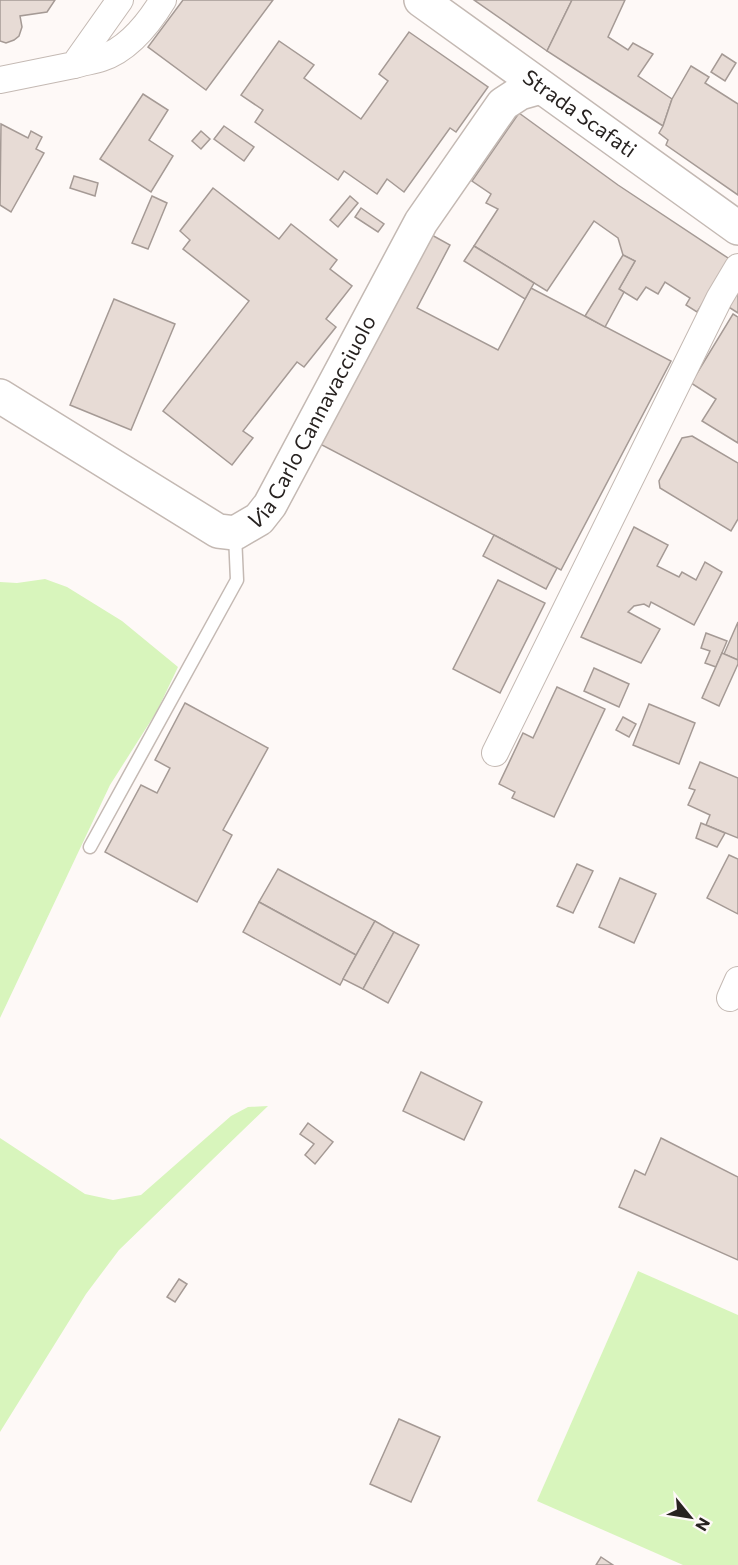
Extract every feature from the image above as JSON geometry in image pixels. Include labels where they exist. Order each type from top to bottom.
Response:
[{"type":"street","points":[[74,64],[120,0]]},
{"type":"street","points":[[0,80],[105,57],[128,43],[145,27],[163,0]]},
{"type":"street","name":"Strada Scafati","points":[[421,0],[738,228]]},
{"type":"street","name":"Via Carlo Cannavacciuolo","points":[[0,396],[218,531],[235,533],[259,519],[270,505],[421,222],[503,104],[520,93],[541,87]]},
{"type":"street","points":[[495,753],[719,299],[738,267]]},
{"type":"lane","points":[[90,847],[237,580],[235,533]]},
{"type":"green space","points":[[45,579],[67,587],[122,621],[178,667],[157,711],[110,785],[0,1018],[0,582],[17,583]]},
{"type":"green space","points":[[268,1106],[119,1250],[86,1294],[0,1432],[0,1138],[85,1194],[113,1200],[141,1195],[231,1116],[248,1107]]},
{"type":"green space","points":[[638,1271],[738,1315],[738,1565],[683,1565],[537,1501]]},
{"type":"building","points":[[0,0],[55,0],[47,12],[20,16],[22,27],[19,36],[6,43],[0,41]]},
{"type":"building","points":[[183,0],[273,0],[206,90],[148,47]]},
{"type":"building","points":[[474,0],[572,0],[547,51]]},
{"type":"building","points":[[572,0],[625,0],[608,37],[628,50],[633,43],[653,54],[638,76],[672,99],[663,126],[547,51]]},
{"type":"building","points":[[409,32],[488,87],[456,132],[450,128],[404,192],[387,179],[377,194],[344,171],[338,180],[255,122],[263,110],[241,95],[279,41],[314,65],[304,78],[361,119],[388,81],[379,74]]},
{"type":"building","points":[[722,54],[736,63],[725,81],[711,72]]},
{"type":"building","points":[[691,66],[709,77],[705,83],[738,104],[738,195],[666,145],[668,140],[659,133],[672,99]]},
{"type":"building","points":[[143,94],[168,110],[149,140],[173,156],[151,192],[100,159]]},
{"type":"building","points":[[519,113],[618,185],[731,260],[697,312],[686,305],[690,298],[665,282],[658,294],[646,287],[637,300],[619,289],[635,261],[623,255],[618,238],[594,221],[547,291],[474,246],[498,209],[486,203],[491,194],[472,181]]},
{"type":"building","points":[[1,124],[28,138],[31,131],[42,137],[36,149],[44,153],[11,212],[0,205]]},
{"type":"building","points":[[224,126],[254,147],[244,161],[214,139]]},
{"type":"building","points":[[201,131],[210,139],[201,149],[192,141]]},
{"type":"building","points":[[74,176],[98,183],[95,196],[70,188]]},
{"type":"building","points":[[213,188],[279,239],[291,224],[337,260],[330,269],[352,286],[326,319],[336,327],[304,367],[297,362],[243,431],[253,438],[232,465],[163,411],[249,301],[183,249],[190,240],[180,231]]},
{"type":"building","points":[[152,196],[167,203],[148,249],[132,243]]},
{"type":"building","points":[[350,196],[358,203],[338,227],[330,220]]},
{"type":"building","points":[[361,208],[384,224],[378,232],[355,217]]},
{"type":"building","points":[[430,234],[450,245],[417,308],[498,350],[531,288],[671,361],[561,570],[320,444]]},
{"type":"building","points":[[474,246],[534,283],[525,299],[464,261]]},
{"type":"building","points":[[623,255],[635,261],[619,289],[624,292],[605,327],[585,316]]},
{"type":"building","points":[[738,282],[738,313],[724,304]]},
{"type":"building","points":[[114,299],[175,324],[131,430],[70,405]]},
{"type":"building","points":[[733,314],[738,317],[738,443],[702,421],[716,399],[691,383]]},
{"type":"building","points":[[692,436],[738,463],[738,519],[731,531],[660,488],[659,481],[682,438]]},
{"type":"building","points":[[634,527],[668,545],[657,566],[679,577],[682,572],[696,580],[705,562],[722,572],[694,625],[651,602],[649,607],[644,604],[634,606],[628,612],[660,629],[641,663],[581,637]]},
{"type":"building","points":[[494,535],[557,568],[546,589],[483,556]]},
{"type":"building","points":[[498,580],[545,603],[500,693],[453,669]]},
{"type":"building","points":[[738,622],[738,660],[724,654]]},
{"type":"building","points":[[706,633],[727,641],[716,667],[705,663],[710,651],[701,648]]},
{"type":"building","points":[[722,653],[738,660],[738,664],[719,706],[702,698]]},
{"type":"building","points":[[594,668],[629,684],[619,707],[584,691]]},
{"type":"building","points":[[557,687],[605,709],[554,817],[512,798],[515,792],[499,784],[523,733],[533,738]]},
{"type":"building","points":[[185,703],[268,748],[223,830],[232,835],[197,902],[105,852],[141,785],[157,793],[170,768],[155,760]]},
{"type":"building","points":[[649,704],[695,723],[679,764],[633,745]]},
{"type":"building","points":[[623,717],[636,724],[629,737],[616,730]]},
{"type":"building","points":[[700,762],[738,778],[738,838],[706,825],[710,815],[688,805],[695,790],[689,788]]},
{"type":"building","points":[[701,823],[725,833],[717,847],[696,838]]},
{"type":"building","points":[[729,855],[738,859],[738,914],[707,898]]},
{"type":"building","points":[[577,864],[593,871],[573,913],[557,906]]},
{"type":"building","points":[[278,869],[375,921],[356,955],[259,902]]},
{"type":"building","points":[[620,878],[656,894],[634,943],[599,927]]},
{"type":"building","points":[[259,902],[356,955],[340,985],[243,932]]},
{"type":"building","points":[[375,921],[394,932],[363,989],[343,979]]},
{"type":"building","points":[[394,932],[419,945],[388,1003],[363,989]]},
{"type":"building","points":[[421,1072],[482,1102],[464,1140],[403,1111]]},
{"type":"building","points":[[308,1123],[333,1142],[315,1164],[305,1155],[314,1144],[300,1134]]},
{"type":"building","points":[[661,1138],[738,1177],[738,1260],[619,1207],[635,1170],[645,1175]]},
{"type":"building","points":[[179,1279],[187,1284],[175,1302],[167,1297]]},
{"type":"building","points":[[399,1419],[440,1437],[411,1502],[370,1484]]},
{"type":"building","points":[[601,1557],[613,1565],[596,1565]]}]
